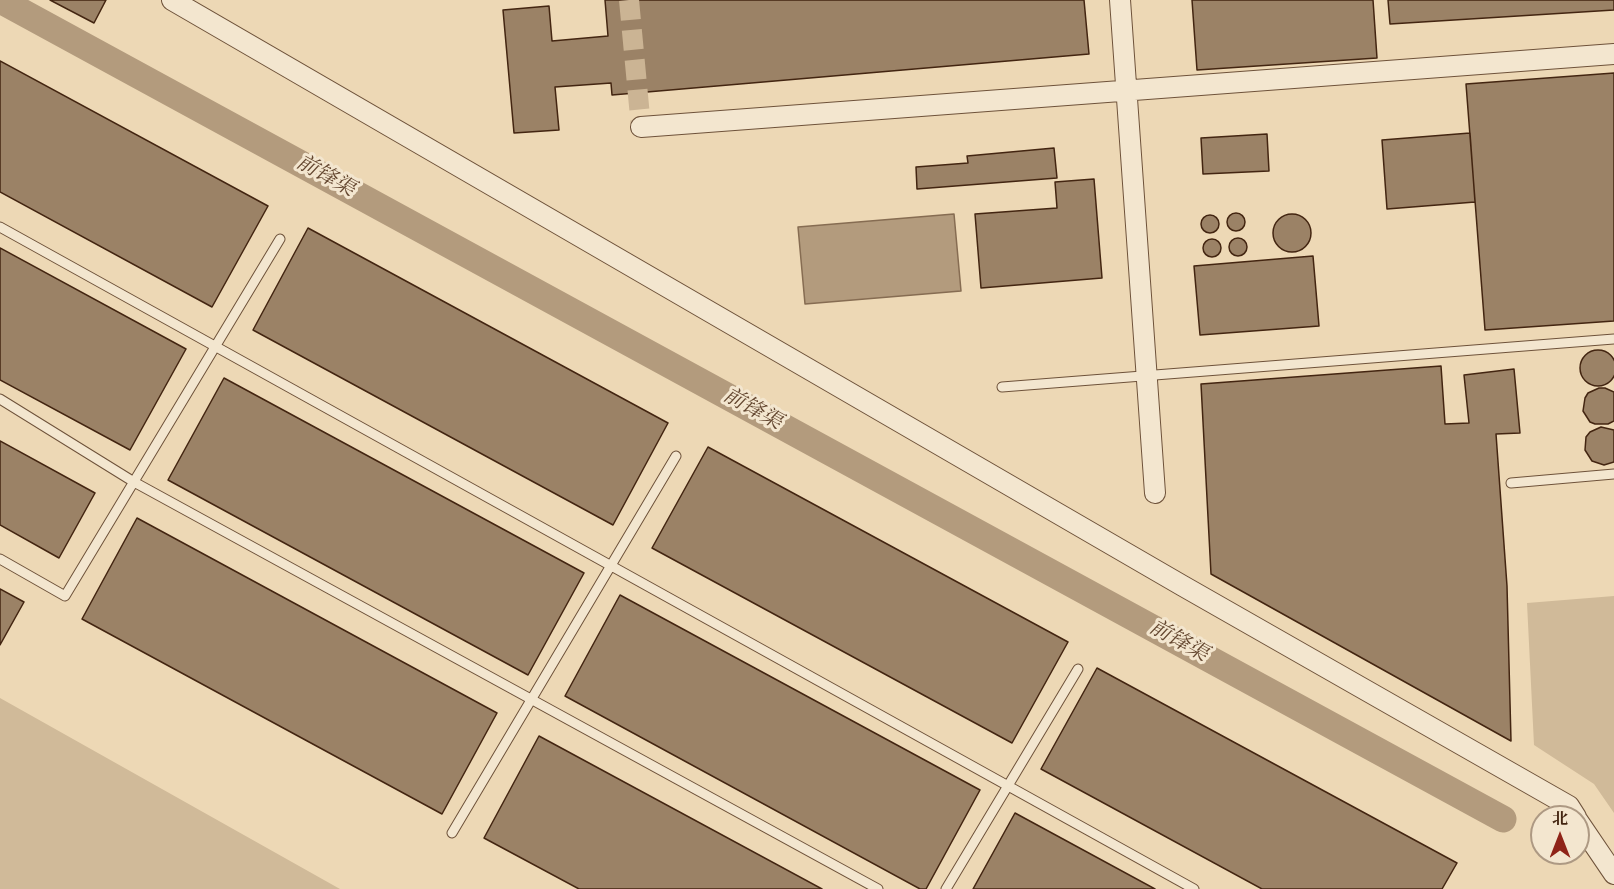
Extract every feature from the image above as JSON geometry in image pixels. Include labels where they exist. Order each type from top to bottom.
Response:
[{"type":"street","points":[[172,0],[1175,582],[1567,805]]},
{"type":"street","points":[[1120,0],[1155,493]]},
{"type":"street","points":[[641,127],[1614,54]]},
{"type":"street","points":[[1590,838],[1614,874]]},
{"type":"lane","points":[[0,227],[1194,889]]},
{"type":"lane","points":[[0,559],[65,596],[280,239]]},
{"type":"lane","points":[[1002,387],[1614,339]]},
{"type":"lane","points":[[0,399],[134,482],[878,889]]},
{"type":"lane","points":[[452,833],[676,456]]},
{"type":"lane","points":[[1511,483],[1614,474]]},
{"type":"lane","points":[[946,889],[1078,669]]},
{"type":"shaded area","points":[[954,214],[961,291],[805,304],[798,227]]},
{"type":"shaded area","points":[[1614,596],[1614,813],[1594,784],[1534,745],[1527,603]]},
{"type":"shaded area","points":[[0,698],[340,889],[0,889]]},
{"type":"building","points":[[50,0],[106,0],[94,23]]},
{"type":"building","points":[[605,0],[1084,0],[1089,54],[612,95],[611,83],[555,87],[559,130],[514,133],[503,10],[549,6],[552,41],[608,36]]},
{"type":"building","points":[[1192,0],[1373,0],[1377,58],[1197,70]]},
{"type":"building","points":[[1388,0],[1614,0],[1614,10],[1390,24]]},
{"type":"building","points":[[0,61],[268,206],[212,307],[0,192]]},
{"type":"building","points":[[1614,73],[1614,321],[1485,330],[1466,84]]},
{"type":"building","points":[[1470,133],[1475,202],[1387,209],[1382,140]]},
{"type":"building","points":[[1267,134],[1269,171],[1203,174],[1201,138]]},
{"type":"building","points":[[1054,148],[1057,178],[917,189],[916,167],[968,163],[967,156]]},
{"type":"building","points":[[1094,179],[1102,278],[981,288],[975,214],[1057,208],[1055,182]]},
{"type":"building","points":[[1236,213],[1242,216],[1245,222],[1242,228],[1236,231],[1230,228],[1227,222],[1230,216]]},
{"type":"building","points":[[1292,214],[1305,220],[1311,233],[1305,246],[1292,252],[1279,246],[1273,233],[1279,220]]},
{"type":"building","points":[[1210,215],[1216,218],[1219,224],[1216,230],[1210,233],[1204,230],[1201,224],[1204,218]]},
{"type":"building","points":[[308,228],[668,423],[613,525],[253,330]]},
{"type":"building","points":[[1238,238],[1244,241],[1247,247],[1244,253],[1238,256],[1232,253],[1229,247],[1232,241]]},
{"type":"building","points":[[1212,239],[1218,242],[1221,248],[1218,254],[1212,257],[1206,254],[1203,248],[1206,242]]},
{"type":"building","points":[[0,248],[186,349],[130,450],[0,380]]},
{"type":"building","points":[[1313,256],[1319,326],[1200,335],[1194,266]]},
{"type":"building","points":[[1598,350],[1611,355],[1616,368],[1611,381],[1598,386],[1585,381],[1580,368],[1585,355]]},
{"type":"building","points":[[1441,366],[1445,424],[1469,423],[1464,375],[1514,369],[1520,433],[1496,434],[1507,586],[1511,741],[1211,574],[1201,384]]},
{"type":"building","points":[[224,378],[584,573],[528,675],[168,480]]},
{"type":"building","points":[[1599,388],[1614,392],[1614,421],[1608,424],[1590,422],[1583,411],[1588,393]]},
{"type":"building","points":[[1601,427],[1614,430],[1614,462],[1604,465],[1592,461],[1585,450],[1586,437],[1590,432]]},
{"type":"building","points":[[0,441],[95,493],[59,558],[0,525]]},
{"type":"building","points":[[708,447],[1068,642],[1012,743],[652,548]]},
{"type":"building","points":[[137,518],[497,713],[442,814],[82,619]]},
{"type":"building","points":[[0,589],[24,602],[0,645]]},
{"type":"building","points":[[620,595],[980,790],[926,889],[920,889],[565,696]]},
{"type":"building","points":[[1097,668],[1457,863],[1442,889],[1262,889],[1041,769]]},
{"type":"building","points":[[539,736],[822,889],[579,889],[484,838]]},
{"type":"building","points":[[1015,813],[1155,889],[973,889]]},
{"type":"waterway","name":"前锋渠","points":[[0,0],[1503,819]]},
{"type":"tunnel","points":[[629,0],[641,127]]}]
